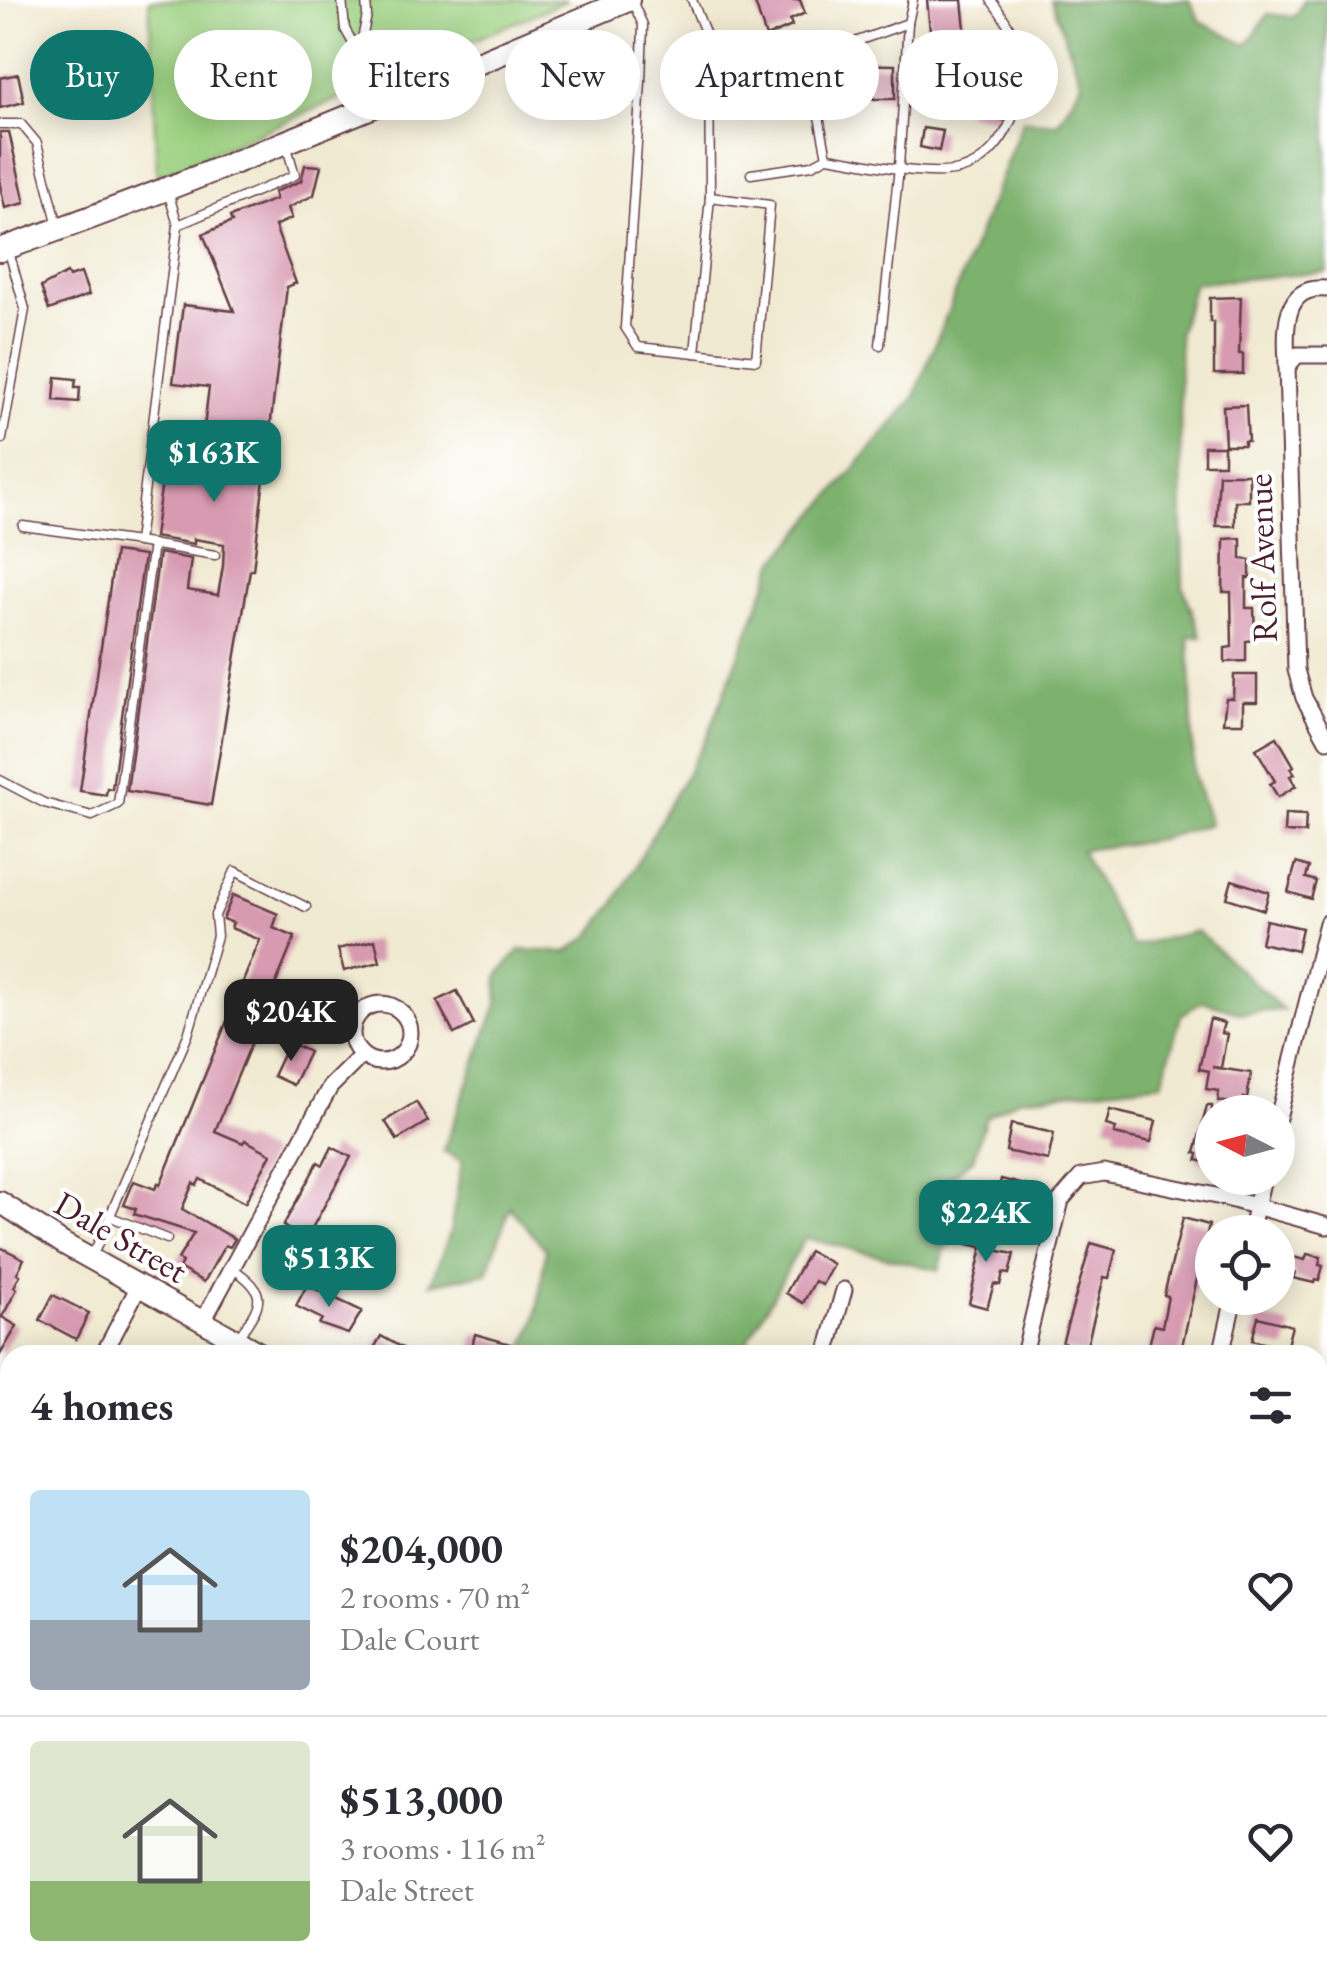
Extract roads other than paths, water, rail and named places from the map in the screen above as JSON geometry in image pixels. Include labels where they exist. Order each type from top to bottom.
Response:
[{"type":"main road","points":[[485,60],[623,1]]},
{"type":"main road","points":[[4,249],[168,190],[341,120]]},
{"type":"street","name":"Rolf Avenue","points":[[1327,289],[1308,290],[1292,304],[1287,314],[1286,367],[1296,670],[1304,698],[1327,740]]},
{"type":"street","points":[[1286,367],[1297,355],[1327,355]]},
{"type":"street","points":[[1284,1095],[1327,922]]},
{"type":"street","points":[[202,1321],[330,1088],[362,1054]]},
{"type":"street","points":[[1026,1345],[1061,1200],[1066,1190],[1082,1177],[1096,1172],[1126,1176],[1327,1226]]},
{"type":"street","points":[[1254,1215],[1259,1195]]},
{"type":"street","name":"Dale Street","points":[[0,1202],[91,1259],[246,1345]]},
{"type":"street","points":[[109,1345],[138,1286]]},
{"type":"street","points":[[829,1345],[844,1290]]},
{"type":"street","points":[[1222,1345],[1230,1315]]},
{"type":"lane","points":[[342,0],[345,30]]},
{"type":"lane","points":[[364,30],[366,0]]},
{"type":"lane","points":[[692,0],[709,42],[710,197],[695,353]]},
{"type":"lane","points":[[880,345],[900,168],[908,23],[913,0]]},
{"type":"lane","points":[[750,174],[812,165],[827,156],[900,168],[956,171],[978,164],[997,144],[1015,113],[1022,73],[1018,44],[991,0]]},
{"type":"lane","points":[[623,1],[643,25],[624,327],[638,347],[756,360],[770,205],[710,197]]},
{"type":"lane","points":[[827,156],[811,76],[838,48],[908,23]]},
{"type":"lane","points":[[0,124],[21,124],[37,143],[59,230]]},
{"type":"lane","points":[[178,225],[296,175],[286,142]]},
{"type":"lane","points":[[138,542],[178,225],[168,190]]},
{"type":"lane","points":[[2,439],[24,308],[4,249]]},
{"type":"lane","points":[[23,526],[214,555]]},
{"type":"lane","points":[[0,780],[44,804],[92,816],[118,804],[153,544]]},
{"type":"lane","points":[[91,1259],[188,1035],[217,936],[215,915],[236,871],[306,907]]},
{"type":"lane","points":[[111,1216],[167,1239]]},
{"type":"lane","points":[[231,1268],[254,1283],[258,1296],[256,1310],[237,1340]]}]
